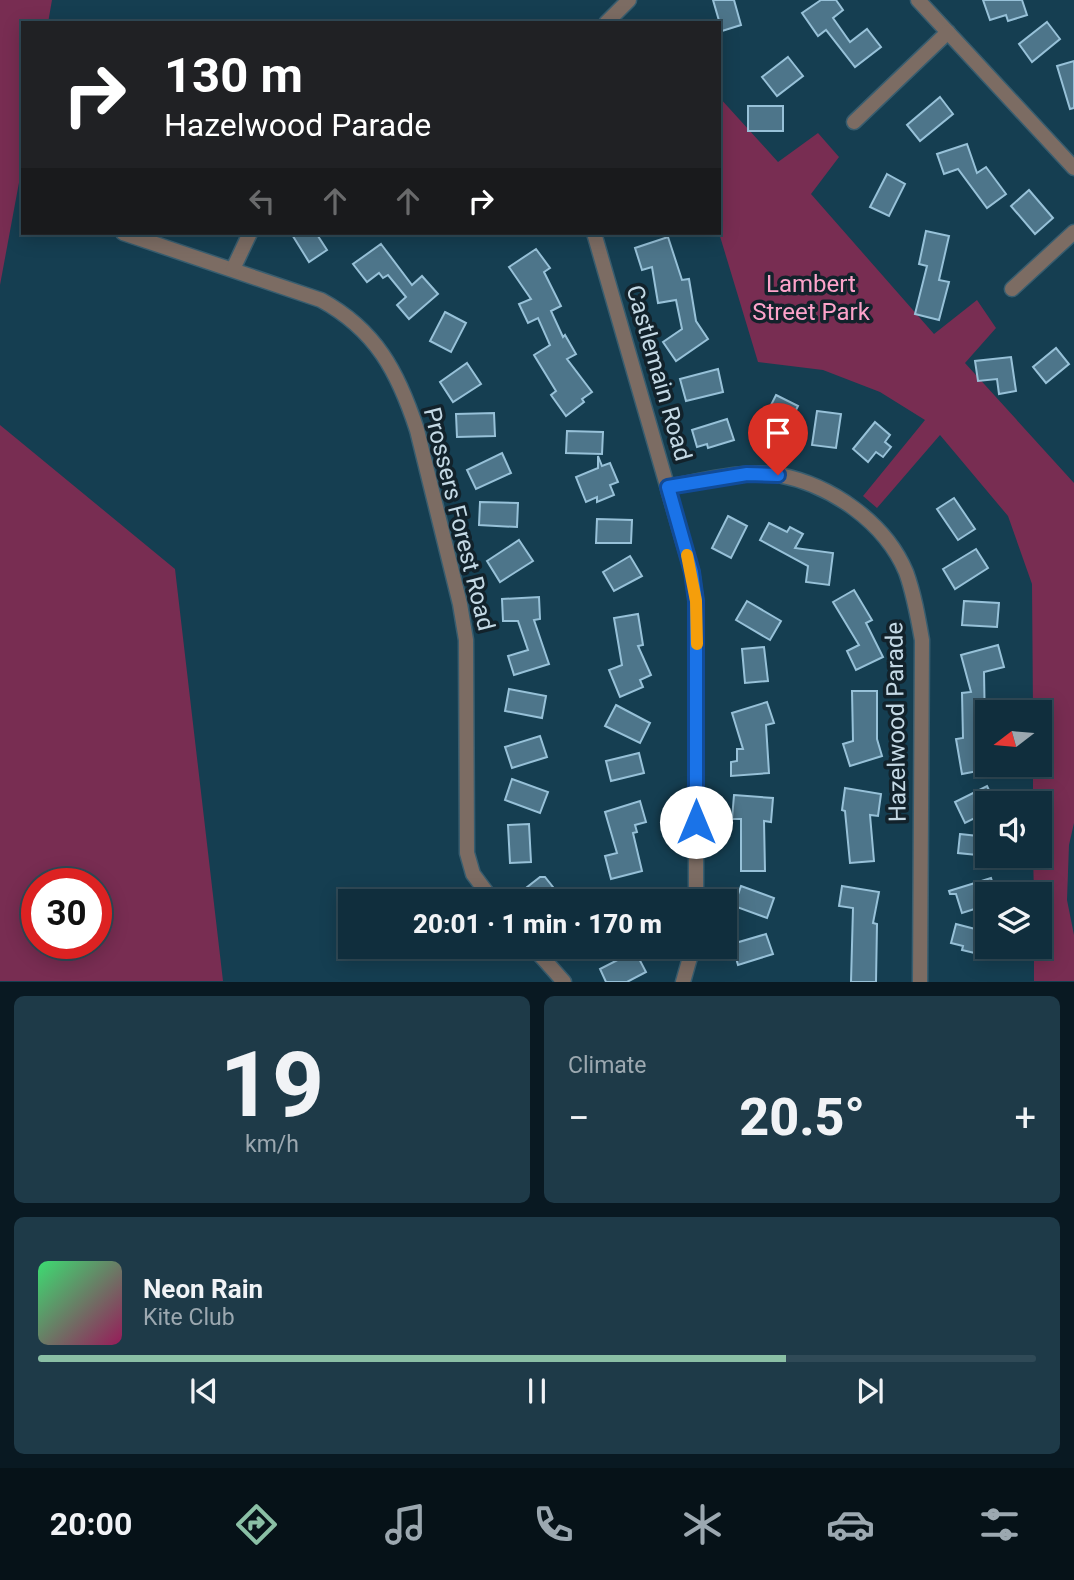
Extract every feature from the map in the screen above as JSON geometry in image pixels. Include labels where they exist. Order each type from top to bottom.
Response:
[{"type":"street","points":[[608,21],[629,0]]},
{"type":"street","points":[[918,0],[1074,168]]},
{"type":"street","points":[[854,122],[948,32]]},
{"type":"street","points":[[1012,289],[1074,232]]},
{"type":"street","name":"Prossers Forest Road","points":[[129,235],[303,292],[346,315],[381,349],[409,407],[426,462],[464,622],[467,660],[467,853],[473,874],[484,889]]},
{"type":"street","points":[[233,269],[249,235]]},
{"type":"street","name":"Castlemain Road","points":[[595,235],[692,572],[696,601],[696,889]]},
{"type":"street","name":"Hazelwood Parade","points":[[668,487],[747,474],[778,475],[807,483],[859,512],[885,539],[905,570],[917,607],[922,640],[920,982]]},
{"type":"street","points":[[544,959],[564,982]]},
{"type":"street","points":[[683,982],[690,959]]},
{"type":"green space","points":[[0,0],[52,0],[48,21],[21,21],[21,172],[0,285]]},
{"type":"green space","name":"Lambert Street Park","points":[[721,99],[778,162],[818,133],[839,157],[811,194],[934,334],[977,300],[996,328],[965,363],[1074,483],[1074,823],[1069,845],[1067,900],[1074,935],[1074,981],[1034,981],[1034,959],[1052,959],[1052,882],[1034,882],[1033,868],[1052,868],[1052,791],[1033,791],[1033,777],[1052,777],[1052,700],[1033,700],[1032,584],[1008,516],[940,435],[877,508],[863,496],[925,420],[880,392],[823,370],[758,362],[720,235]]},
{"type":"green space","points":[[0,425],[175,569],[223,981],[0,981]]},
{"type":"building","points":[[713,0],[734,0],[741,25],[722,31]]},
{"type":"building","points":[[821,0],[836,0],[843,10],[833,18],[850,42],[867,29],[881,47],[855,67],[826,30],[818,36],[802,13]]},
{"type":"building","points":[[983,0],[1022,0],[1027,15],[1008,21],[1006,15],[990,20]]},
{"type":"building","points":[[1047,22],[1060,39],[1032,62],[1019,44]]},
{"type":"building","points":[[788,57],[803,76],[777,96],[762,77]]},
{"type":"building","points":[[1074,61],[1074,108],[1070,109],[1057,66]]},
{"type":"building","points":[[940,97],[953,114],[920,141],[907,125]]},
{"type":"building","points":[[748,106],[783,106],[783,131],[748,131]]},
{"type":"building","points":[[967,144],[977,173],[986,167],[1006,194],[987,208],[958,169],[944,174],[937,154]]},
{"type":"building","points":[[887,174],[905,184],[889,216],[870,207]]},
{"type":"building","points":[[1029,190],[1053,218],[1035,234],[1011,206]]},
{"type":"building","points":[[926,231],[949,236],[939,280],[949,282],[939,320],[915,314],[927,266],[919,264]]},
{"type":"building","points":[[292,235],[317,235],[327,250],[309,262]]},
{"type":"building","points":[[668,237],[682,280],[689,279],[696,321],[708,339],[676,361],[663,342],[682,329],[676,300],[658,303],[652,267],[642,270],[635,248]]},
{"type":"building","points":[[381,244],[412,285],[422,276],[438,294],[409,319],[397,305],[406,297],[388,275],[383,278],[379,273],[367,282],[353,264]]},
{"type":"building","points":[[536,249],[550,268],[544,272],[561,306],[551,311],[563,337],[565,335],[576,354],[567,359],[592,392],[566,416],[551,395],[556,391],[534,355],[550,345],[538,318],[528,323],[519,304],[531,299],[509,267]]},
{"type":"building","points":[[445,312],[466,323],[451,352],[430,341]]},
{"type":"building","points":[[1056,348],[1069,364],[1046,383],[1033,367]]},
{"type":"building","points":[[1011,357],[1016,391],[999,394],[997,379],[978,381],[975,361]]},
{"type":"building","points":[[467,363],[481,384],[453,402],[440,382]]},
{"type":"building","points":[[718,369],[723,392],[686,401],[680,379]]},
{"type":"building","points":[[776,395],[798,406],[782,438],[760,427]]},
{"type":"building","points":[[817,411],[841,414],[836,448],[812,445]]},
{"type":"building","points":[[494,413],[495,436],[457,437],[456,414]]},
{"type":"building","points":[[727,419],[734,440],[708,448],[707,444],[697,447],[692,430]]},
{"type":"building","points":[[875,422],[890,435],[885,442],[891,447],[883,457],[876,452],[868,462],[853,449]]},
{"type":"building","points":[[567,431],[603,432],[602,454],[566,453]]},
{"type":"building","points":[[502,453],[511,473],[476,489],[467,470]]},
{"type":"building","points":[[598,456],[602,466],[610,463],[618,482],[610,485],[614,495],[597,502],[597,497],[586,502],[576,477],[598,468]]},
{"type":"building","points":[[954,498],[975,529],[958,540],[937,509]]},
{"type":"building","points":[[480,502],[518,503],[517,527],[479,525]]},
{"type":"building","points":[[728,516],[747,526],[731,558],[712,548]]},
{"type":"building","points":[[597,519],[632,520],[631,543],[596,543]]},
{"type":"building","points":[[769,523],[787,532],[790,527],[803,534],[795,548],[833,553],[829,585],[806,582],[808,566],[760,540]]},
{"type":"building","points":[[519,540],[533,561],[500,582],[487,561]]},
{"type":"building","points":[[976,549],[988,568],[955,589],[943,569]]},
{"type":"building","points":[[630,556],[642,576],[614,591],[603,572]]},
{"type":"building","points":[[854,590],[872,620],[866,623],[883,657],[856,670],[847,651],[859,645],[833,602]]},
{"type":"building","points":[[539,597],[540,619],[534,620],[549,664],[514,675],[508,656],[528,650],[518,621],[503,621],[502,599]]},
{"type":"building","points":[[747,601],[781,621],[770,640],[736,620]]},
{"type":"building","points":[[964,601],[999,603],[997,627],[962,625]]},
{"type":"building","points":[[638,614],[643,645],[638,646],[651,675],[640,680],[643,687],[620,697],[609,670],[622,665],[614,618]]},
{"type":"building","points":[[998,645],[1004,667],[984,672],[984,700],[975,700],[975,772],[962,774],[956,739],[963,738],[962,693],[971,692],[961,655]]},
{"type":"building","points":[[764,647],[768,681],[745,683],[742,649]]},
{"type":"building","points":[[509,689],[546,696],[542,718],[505,711]]},
{"type":"building","points":[[852,691],[877,691],[877,739],[882,756],[850,766],[843,744],[853,741]]},
{"type":"building","points":[[767,702],[774,723],[766,725],[769,773],[731,776],[731,762],[737,761],[737,749],[743,749],[732,713]]},
{"type":"building","points":[[616,705],[650,723],[640,743],[605,726]]},
{"type":"building","points":[[540,736],[547,757],[512,768],[505,747]]},
{"type":"building","points":[[639,753],[644,773],[611,781],[606,761]]},
{"type":"building","points":[[512,779],[548,792],[540,813],[505,800]]},
{"type":"building","points":[[987,786],[989,791],[977,791]]},
{"type":"building","points":[[845,788],[881,794],[878,816],[870,815],[874,861],[850,863],[845,811],[842,810]]},
{"type":"building","points":[[975,792],[975,818],[965,823],[955,802]]},
{"type":"building","points":[[734,795],[773,798],[771,822],[764,821],[765,871],[741,871],[741,819],[732,819]]},
{"type":"building","points":[[640,801],[646,822],[635,825],[637,832],[633,833],[642,871],[611,879],[605,856],[617,853],[605,812]]},
{"type":"building","points":[[529,824],[531,862],[510,863],[508,825]]},
{"type":"building","points":[[960,834],[975,836],[975,855],[958,853]]},
{"type":"building","points":[[540,877],[545,877],[554,889],[527,889]]},
{"type":"building","points":[[975,883],[975,909],[962,913],[956,894],[950,894],[949,891]]},
{"type":"building","points":[[741,886],[774,898],[767,918],[737,907]]},
{"type":"building","points":[[842,886],[879,892],[873,923],[877,924],[876,982],[851,982],[853,908],[839,906]]},
{"type":"building","points":[[956,924],[975,929],[975,953],[962,950],[963,946],[951,943]]},
{"type":"building","points":[[766,934],[773,954],[738,965],[737,943]]},
{"type":"building","points":[[619,959],[639,959],[646,972],[627,982],[606,982],[600,969]]},
{"type":"slow traffic","points":[[687,555],[696,601],[697,644]]},
{"type":"route","points":[[696,822],[696,601],[692,572],[668,487],[747,474],[778,475]]}]
